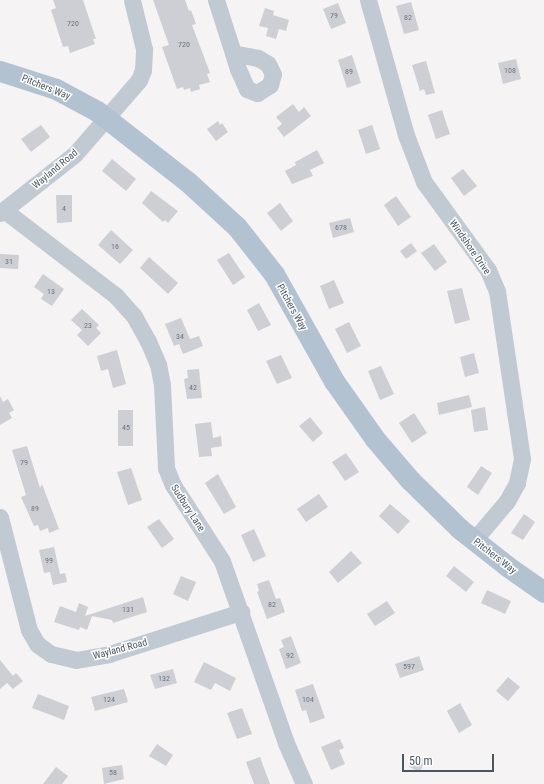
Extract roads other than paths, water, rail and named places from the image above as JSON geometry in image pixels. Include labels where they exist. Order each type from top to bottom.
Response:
[{"type":"main road","name":"Pitchers Way","points":[[0,71],[22,76],[70,96],[107,120],[188,182],[255,246],[280,284],[331,376],[362,422],[410,480],[474,540],[544,592]]},
{"type":"street","name":"Wayland Road","points":[[2,212],[75,154],[107,120],[140,80],[143,70],[144,49],[132,0]]},
{"type":"street","points":[[216,0],[232,53]]},
{"type":"street","name":"Windshore Drive","points":[[368,0],[406,135],[424,182],[488,270],[497,291],[522,459],[518,478],[507,501],[474,540]]},
{"type":"street","name":"Sudbury Lane","points":[[2,212],[116,296],[141,328],[154,354],[160,375],[166,468],[173,485],[222,561],[286,743],[304,784]]},
{"type":"street","name":"Wayland Road","points":[[0,517],[29,630],[38,644],[52,654],[76,660],[109,654],[241,612]]}]
